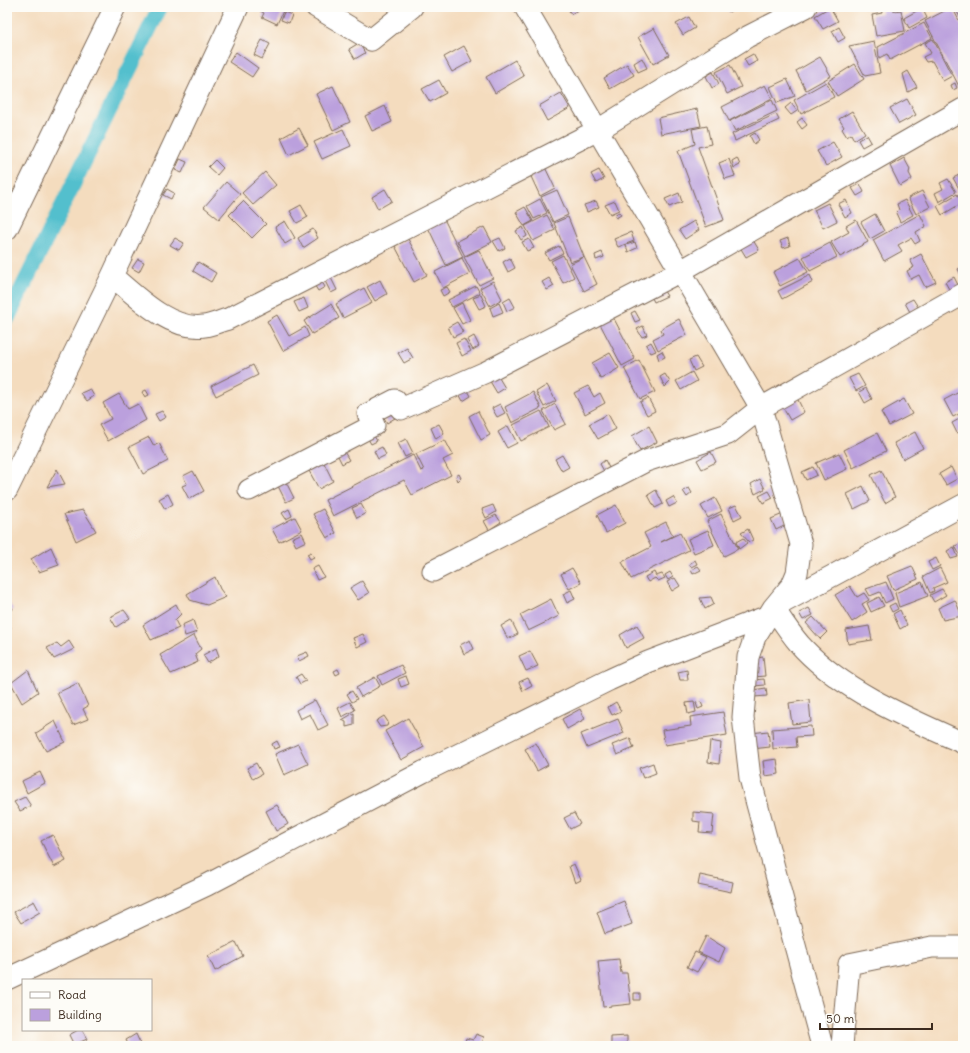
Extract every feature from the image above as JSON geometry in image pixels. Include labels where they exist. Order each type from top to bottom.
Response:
[{"type":"street","points":[[7,229],[115,7]]},
{"type":"street","points":[[7,490],[112,276],[238,7]]},
{"type":"street","points":[[316,7],[371,40],[412,7]]},
{"type":"street","points":[[525,7],[598,130],[679,272],[761,408],[801,544],[797,573],[792,585],[770,612],[755,637],[748,657],[743,717],[750,778],[822,1046]]},
{"type":"street","points":[[112,276],[153,310],[185,326],[204,326],[228,319],[598,130],[747,37],[806,7]]},
{"type":"street","points":[[249,490],[374,425],[368,414],[395,400],[401,409],[486,372],[679,272],[963,109]]},
{"type":"street","points":[[433,571],[646,461],[728,434],[761,408],[963,294]]},
{"type":"street","points":[[7,979],[207,885],[430,769],[609,680],[648,662],[770,612],[963,505]]},
{"type":"street","points":[[770,612],[804,649],[848,686],[911,719],[963,743]]},
{"type":"street","points":[[842,1046],[849,964],[932,947],[963,947]]},
{"type":"building","points":[[253,7],[274,7],[283,11],[277,24],[262,17],[264,13]]},
{"type":"building","points":[[567,7],[583,7],[571,14]]},
{"type":"building","points":[[726,7],[737,7],[729,12]]},
{"type":"building","points":[[830,7],[838,21],[823,29],[815,16]]},
{"type":"building","points":[[881,7],[894,7],[894,11],[901,10],[905,31],[876,36],[872,15],[882,13]]},
{"type":"building","points":[[952,7],[963,28],[962,92],[925,21]]},
{"type":"building","points":[[954,7],[963,7],[963,22]]},
{"type":"building","points":[[922,8],[927,18],[909,28],[904,18]]},
{"type":"building","points":[[284,12],[292,15],[289,23],[281,20]]},
{"type":"building","points":[[689,17],[695,28],[683,35],[676,24]]},
{"type":"building","points":[[924,23],[932,38],[890,60],[887,54],[879,58],[878,47]]},
{"type":"building","points":[[839,27],[845,38],[838,42],[832,31]]},
{"type":"building","points":[[654,28],[669,55],[653,64],[638,37]]},
{"type":"building","points":[[933,39],[952,76],[943,81],[932,61],[926,62],[923,57],[931,53],[925,43]]},
{"type":"building","points":[[262,40],[270,44],[262,59],[254,55]]},
{"type":"building","points":[[874,41],[880,73],[865,76],[849,46]]},
{"type":"building","points":[[359,43],[365,53],[355,59],[349,49]]},
{"type":"building","points":[[464,46],[472,61],[452,72],[444,57]]},
{"type":"building","points":[[236,52],[258,68],[252,77],[229,62]]},
{"type":"building","points":[[753,54],[757,61],[748,66],[744,59]]},
{"type":"building","points":[[820,57],[831,76],[806,90],[796,71]]},
{"type":"building","points":[[642,58],[647,68],[638,72],[634,63]]},
{"type":"building","points":[[515,60],[524,76],[495,93],[486,77]]},
{"type":"building","points":[[627,64],[634,75],[610,89],[604,78]]},
{"type":"building","points":[[855,64],[864,79],[837,96],[828,81]]},
{"type":"building","points":[[730,65],[741,87],[727,94],[716,72]]},
{"type":"building","points":[[908,71],[917,87],[908,92],[903,74]]},
{"type":"building","points":[[713,72],[719,84],[712,88],[706,76]]},
{"type":"building","points":[[787,79],[795,96],[777,103],[770,87]]},
{"type":"building","points":[[439,80],[446,93],[430,102],[422,89]]},
{"type":"building","points":[[826,82],[834,97],[801,114],[794,100]]},
{"type":"building","points":[[955,83],[957,88],[953,90],[951,85]]},
{"type":"building","points":[[765,85],[772,98],[729,121],[722,107]]},
{"type":"building","points":[[333,86],[350,122],[333,130],[316,94]]},
{"type":"building","points":[[561,93],[570,108],[547,121],[539,106]]},
{"type":"building","points":[[907,99],[916,115],[899,124],[890,108]]},
{"type":"building","points":[[772,100],[777,111],[735,131],[730,121]]},
{"type":"building","points":[[791,103],[797,111],[791,115],[785,108]]},
{"type":"building","points":[[385,106],[392,122],[372,131],[365,116]]},
{"type":"building","points":[[697,109],[701,126],[661,134],[658,118]]},
{"type":"building","points":[[852,111],[865,133],[854,140],[851,134],[847,137],[842,129],[844,127],[839,119]]},
{"type":"building","points":[[776,114],[779,120],[735,141],[732,134]]},
{"type":"building","points":[[802,118],[807,125],[802,129],[797,122]]},
{"type":"building","points":[[707,126],[711,144],[698,147],[724,220],[706,227],[678,151],[695,144],[692,129]]},
{"type":"building","points":[[299,128],[308,145],[289,155],[281,138]]},
{"type":"building","points":[[343,129],[351,146],[322,159],[314,142]]},
{"type":"building","points":[[755,133],[759,140],[754,144],[750,136]]},
{"type":"building","points":[[867,135],[871,142],[862,147],[858,140]]},
{"type":"building","points":[[833,142],[842,157],[826,166],[817,151]]},
{"type":"building","points":[[737,158],[740,165],[734,168],[732,161]]},
{"type":"building","points":[[904,158],[910,169],[909,173],[912,179],[900,186],[890,166]]},
{"type":"building","points":[[180,159],[187,162],[182,173],[175,170]]},
{"type":"building","points":[[729,159],[735,176],[725,179],[719,163]]},
{"type":"building","points":[[215,160],[223,168],[217,175],[208,167]]},
{"type":"building","points":[[542,161],[555,188],[540,196],[527,168]]},
{"type":"building","points":[[599,170],[604,179],[596,183],[591,174]]},
{"type":"building","points":[[265,172],[276,185],[253,205],[242,193]]},
{"type":"building","points":[[963,173],[963,191],[961,192],[953,178]]},
{"type":"building","points":[[948,179],[956,192],[939,202],[935,193],[943,189],[940,183]]},
{"type":"building","points":[[226,182],[240,194],[219,219],[204,207]]},
{"type":"building","points":[[860,184],[864,192],[857,196],[852,188]]},
{"type":"building","points":[[167,189],[174,193],[171,199],[163,195]]},
{"type":"building","points":[[385,189],[392,201],[378,209],[372,197]]},
{"type":"building","points":[[557,190],[568,215],[553,222],[541,197]]},
{"type":"building","points":[[922,191],[930,207],[916,214],[908,198]]},
{"type":"building","points":[[679,193],[682,202],[669,207],[665,199]]},
{"type":"building","points":[[957,194],[962,203],[942,215],[937,206]]},
{"type":"building","points":[[540,199],[547,213],[534,219],[527,206]]},
{"type":"building","points":[[846,200],[852,213],[845,217],[838,204]]},
{"type":"building","points":[[905,200],[913,215],[900,222],[896,213],[899,210],[897,204]]},
{"type":"building","points":[[243,201],[266,224],[252,238],[229,215]]},
{"type":"building","points":[[596,201],[599,207],[587,212],[584,205]]},
{"type":"building","points":[[615,201],[619,210],[610,214],[605,205]]},
{"type":"building","points":[[828,203],[837,221],[823,228],[814,210]]},
{"type":"building","points":[[301,205],[308,217],[297,223],[290,211]]},
{"type":"building","points":[[525,207],[533,221],[524,226],[516,212]]},
{"type":"building","points":[[619,212],[621,215],[616,218],[614,215]]},
{"type":"building","points":[[441,213],[463,257],[446,265],[425,221]]},
{"type":"building","points":[[875,214],[884,231],[870,239],[861,222]]},
{"type":"building","points":[[920,214],[926,226],[916,232],[920,241],[915,244],[911,238],[898,245],[902,251],[884,261],[873,240]]},
{"type":"building","points":[[547,215],[555,230],[533,241],[525,226]]},
{"type":"building","points":[[568,217],[584,257],[570,262],[554,223]]},
{"type":"building","points":[[856,220],[868,242],[840,257],[831,242],[849,232],[846,226]]},
{"type":"building","points":[[285,221],[295,238],[285,244],[275,227]]},
{"type":"building","points":[[694,221],[699,230],[685,239],[679,230]]},
{"type":"building","points":[[484,227],[492,242],[465,256],[457,241]]},
{"type":"building","points":[[523,227],[527,236],[521,240],[516,231]]},
{"type":"building","points":[[313,229],[318,238],[303,248],[298,238]]},
{"type":"building","points":[[631,232],[634,241],[618,247],[614,239]]},
{"type":"building","points":[[175,238],[184,243],[179,250],[170,245]]},
{"type":"building","points":[[500,238],[505,248],[499,251],[493,241]]},
{"type":"building","points":[[788,238],[790,246],[783,248],[780,241]]},
{"type":"building","points":[[408,239],[427,275],[414,282],[395,246]]},
{"type":"building","points":[[529,239],[534,248],[527,251],[522,242]]},
{"type":"building","points":[[753,240],[759,250],[746,257],[740,247]]},
{"type":"building","points":[[635,242],[637,248],[628,252],[626,245]]},
{"type":"building","points":[[830,243],[837,257],[810,271],[803,257]]},
{"type":"building","points":[[559,246],[563,253],[549,260],[545,253]]},
{"type":"building","points":[[479,250],[493,278],[479,285],[464,257]]},
{"type":"building","points":[[602,252],[604,257],[596,260],[595,255]]},
{"type":"building","points":[[921,254],[936,282],[925,287],[919,275],[911,279],[907,271],[914,267],[910,260]]},
{"type":"building","points":[[563,255],[574,277],[563,283],[551,261]]},
{"type":"building","points":[[584,257],[597,284],[584,291],[570,264]]},
{"type":"building","points":[[462,258],[470,274],[443,288],[435,272]]},
{"type":"building","points":[[510,258],[515,268],[508,272],[503,262]]},
{"type":"building","points":[[800,258],[808,272],[780,286],[773,272]]},
{"type":"building","points":[[138,259],[144,262],[139,272],[132,268]]},
{"type":"building","points":[[198,262],[216,273],[211,282],[193,271]]},
{"type":"building","points":[[963,266],[963,274],[961,275],[958,269]]},
{"type":"building","points":[[328,272],[337,290],[331,293],[322,275]]},
{"type":"building","points":[[810,275],[813,282],[782,299],[778,291]]},
{"type":"building","points":[[318,276],[325,287],[318,291],[311,280]]},
{"type":"building","points":[[954,277],[959,287],[950,291],[945,282]]},
{"type":"building","points":[[549,278],[554,286],[547,290],[542,282]]},
{"type":"building","points":[[380,280],[387,294],[375,301],[367,287]]},
{"type":"building","points":[[493,281],[502,299],[490,306],[480,288]]},
{"type":"building","points":[[476,286],[480,293],[452,307],[448,300]]},
{"type":"building","points":[[447,287],[450,292],[443,296],[440,290]]},
{"type":"building","points":[[364,288],[372,303],[343,318],[336,304]]},
{"type":"building","points":[[662,288],[667,296],[654,302],[650,294]]},
{"type":"building","points":[[481,295],[486,306],[479,309],[473,298]]},
{"type":"building","points":[[304,298],[308,308],[299,312],[294,302]]},
{"type":"building","points":[[510,298],[515,307],[507,311],[503,302]]},
{"type":"building","points":[[913,299],[918,307],[910,312],[905,303]]},
{"type":"building","points":[[462,303],[470,320],[462,324],[453,308]]},
{"type":"building","points":[[499,303],[503,312],[493,316],[490,308]]},
{"type":"building","points":[[331,304],[339,318],[312,334],[304,321]]},
{"type":"building","points":[[635,311],[640,320],[635,322],[631,313]]},
{"type":"building","points":[[277,315],[289,336],[305,327],[309,336],[283,351],[267,321]]},
{"type":"building","points":[[612,315],[635,359],[622,366],[599,322]]},
{"type":"building","points":[[679,319],[687,335],[658,350],[653,339],[663,334],[661,329]]},
{"type":"building","points":[[457,322],[463,332],[453,337],[448,327]]},
{"type":"building","points":[[643,326],[647,335],[642,337],[637,329]]},
{"type":"building","points":[[474,336],[479,346],[473,350],[467,340]]},
{"type":"building","points":[[464,339],[471,351],[462,356],[456,343]]},
{"type":"building","points":[[651,342],[656,351],[651,353],[646,345]]},
{"type":"building","points":[[407,348],[413,358],[404,363],[398,353]]},
{"type":"building","points":[[662,351],[665,357],[659,360],[657,354]]},
{"type":"building","points":[[610,353],[619,368],[601,379],[592,363]]},
{"type":"building","points":[[696,357],[702,367],[694,371],[689,360]]},
{"type":"building","points":[[639,360],[655,392],[640,399],[624,368]]},
{"type":"building","points":[[253,365],[258,375],[216,396],[211,386]]},
{"type":"building","points":[[692,372],[697,381],[681,390],[676,381]]},
{"type":"building","points":[[496,373],[505,388],[497,393],[488,378]]},
{"type":"building","points":[[665,374],[670,382],[665,387],[660,377]]},
{"type":"building","points":[[858,374],[865,386],[856,391],[849,378]]},
{"type":"building","points":[[547,385],[556,401],[544,407],[536,392]]},
{"type":"building","points":[[588,386],[594,397],[600,393],[605,403],[585,414],[574,393]]},
{"type":"building","points":[[466,387],[471,396],[463,401],[458,392]]},
{"type":"building","points":[[866,388],[872,399],[865,403],[859,392]]},
{"type":"building","points":[[90,389],[94,396],[87,401],[81,393]]},
{"type":"building","points":[[146,390],[149,395],[145,397],[142,392]]},
{"type":"building","points":[[963,390],[963,412],[953,417],[944,400]]},
{"type":"building","points":[[533,392],[541,408],[512,423],[505,407]]},
{"type":"building","points":[[119,394],[128,409],[138,404],[146,420],[108,441],[99,425],[111,419],[103,403]]},
{"type":"building","points":[[648,398],[655,411],[647,415],[640,402]]},
{"type":"building","points":[[797,398],[804,412],[790,420],[782,406]]},
{"type":"building","points":[[904,399],[912,414],[889,426],[881,412]]},
{"type":"building","points":[[500,404],[505,413],[497,417],[492,408]]},
{"type":"building","points":[[555,404],[566,424],[554,430],[543,411]]},
{"type":"building","points":[[389,410],[395,418],[387,423],[382,414]]},
{"type":"building","points":[[162,411],[166,417],[159,421],[155,414]]},
{"type":"building","points":[[478,411],[490,435],[481,440],[469,416]]},
{"type":"building","points":[[541,411],[549,427],[521,441],[513,425]]},
{"type":"building","points":[[608,414],[616,429],[598,439],[589,424]]},
{"type":"building","points":[[963,417],[963,430],[957,433],[952,423]]},
{"type":"building","points":[[439,424],[444,433],[436,439],[431,428]]},
{"type":"building","points":[[508,426],[517,443],[507,448],[498,432]]},
{"type":"building","points":[[649,426],[657,442],[640,451],[632,436]]},
{"type":"building","points":[[915,432],[923,448],[903,459],[894,443]]},
{"type":"building","points":[[877,433],[886,451],[853,468],[844,450]]},
{"type":"building","points":[[373,434],[377,441],[371,444],[367,437]]},
{"type":"building","points":[[149,437],[154,446],[159,443],[168,461],[143,474],[129,447]]},
{"type":"building","points":[[406,439],[413,453],[405,457],[398,443]]},
{"type":"building","points":[[445,440],[453,455],[443,460],[451,475],[412,495],[404,480],[333,516],[325,500],[413,455],[421,471],[424,470],[416,454]]},
{"type":"building","points":[[382,447],[386,455],[378,459],[374,451]]},
{"type":"building","points":[[343,450],[349,460],[342,464],[337,454]]},
{"type":"building","points":[[711,452],[716,462],[702,469],[697,460]]},
{"type":"building","points":[[839,453],[847,469],[824,480],[816,463]]},
{"type":"building","points":[[562,455],[569,467],[562,471],[555,459]]},
{"type":"building","points":[[605,460],[609,468],[604,471],[600,464]]},
{"type":"building","points":[[323,461],[333,481],[319,489],[308,469]]},
{"type":"building","points":[[813,467],[817,475],[806,480],[802,472]]},
{"type":"building","points":[[951,467],[957,479],[946,485],[939,474]]},
{"type":"building","points":[[57,469],[65,484],[47,487]]},
{"type":"building","points":[[881,470],[895,497],[885,503],[871,475]]},
{"type":"building","points":[[193,471],[204,491],[189,499],[182,486],[187,484],[183,476]]},
{"type":"building","points":[[459,474],[461,478],[458,481],[456,476]]},
{"type":"building","points":[[760,479],[765,489],[755,494],[751,484]]},
{"type":"building","points":[[286,482],[294,498],[286,502],[278,486]]},
{"type":"building","points":[[863,486],[870,501],[854,509],[847,494]]},
{"type":"building","points":[[689,488],[692,493],[687,497],[683,491]]},
{"type":"building","points":[[656,490],[663,504],[655,508],[648,495]]},
{"type":"building","points":[[769,491],[773,498],[763,503],[759,496]]},
{"type":"building","points":[[168,494],[173,504],[165,509],[159,499]]},
{"type":"building","points":[[673,497],[677,503],[669,507],[666,501]]},
{"type":"building","points":[[715,498],[722,511],[708,518],[701,506]]},
{"type":"building","points":[[361,504],[366,513],[357,518],[352,508]]},
{"type":"building","points":[[493,505],[496,512],[486,518],[482,509]]},
{"type":"building","points":[[616,505],[625,523],[606,533],[597,515]]},
{"type":"building","points":[[736,505],[742,516],[734,520],[729,508]]},
{"type":"building","points":[[289,509],[292,516],[286,519],[282,513]]},
{"type":"building","points":[[323,509],[336,533],[327,538],[313,514]]},
{"type":"building","points":[[83,510],[96,531],[76,541],[64,514]]},
{"type":"building","points":[[721,514],[738,549],[724,556],[707,521]]},
{"type":"building","points":[[783,514],[788,524],[776,530],[771,519]]},
{"type":"building","points":[[496,515],[501,522],[489,530],[484,521]]},
{"type":"building","points":[[295,517],[302,530],[279,542],[272,529]]},
{"type":"building","points":[[666,522],[673,536],[661,542],[680,533],[689,550],[631,579],[622,562],[651,547],[644,533]]},
{"type":"building","points":[[748,529],[753,540],[749,542],[741,533]]},
{"type":"building","points":[[708,530],[714,545],[694,553],[688,539]]},
{"type":"building","points":[[302,533],[306,541],[296,546],[292,538]]},
{"type":"building","points":[[743,538],[747,543],[739,549],[736,542]]},
{"type":"building","points":[[962,543],[963,554],[960,555],[955,546]]},
{"type":"building","points":[[51,547],[59,565],[39,572],[31,559]]},
{"type":"building","points":[[954,547],[958,557],[951,559],[947,551]]},
{"type":"building","points":[[311,552],[314,557],[310,559],[307,554]]},
{"type":"building","points":[[936,558],[940,566],[932,570],[928,562]]},
{"type":"building","points":[[695,560],[697,564],[691,567],[689,564]]},
{"type":"building","points":[[318,566],[324,577],[317,580],[312,569]]},
{"type":"building","points":[[698,566],[701,570],[693,574],[691,570]]},
{"type":"building","points":[[912,566],[918,579],[893,590],[887,576]]},
{"type":"building","points":[[572,568],[581,583],[569,589],[561,574]]},
{"type":"building","points":[[940,568],[947,582],[933,588],[934,591],[930,593],[923,577]]},
{"type":"building","points":[[654,572],[656,576],[662,574],[665,578],[658,581],[655,578],[648,582],[645,577]]},
{"type":"building","points":[[670,572],[673,577],[668,580],[665,575]]},
{"type":"building","points":[[215,577],[220,589],[226,597],[207,605],[190,600],[187,594]]},
{"type":"building","points":[[675,578],[680,586],[672,591],[667,582]]},
{"type":"building","points":[[362,581],[369,593],[358,600],[350,588]]},
{"type":"building","points":[[886,582],[893,599],[885,603],[880,592],[870,596],[866,589]]},
{"type":"building","points":[[922,582],[928,596],[899,607],[895,593]]},
{"type":"building","points":[[850,586],[857,597],[864,593],[869,600],[862,604],[867,612],[852,622],[835,595]]},
{"type":"building","points":[[942,589],[946,595],[934,602],[930,595]]},
{"type":"building","points":[[571,590],[575,599],[567,603],[563,594]]},
{"type":"building","points":[[711,597],[714,604],[705,609],[700,598]]},
{"type":"building","points":[[879,597],[884,606],[871,612],[867,603]]},
{"type":"building","points":[[551,599],[559,616],[528,631],[520,615]]},
{"type":"building","points":[[955,600],[962,616],[943,620],[938,608]]},
{"type":"building","points":[[8,602],[13,609],[7,614],[7,603]]},
{"type":"building","points":[[895,603],[898,609],[892,612],[889,606]]},
{"type":"building","points":[[176,604],[181,614],[175,620],[179,628],[151,640],[143,625]]},
{"type":"building","points":[[809,608],[813,615],[803,620],[799,613]]},
{"type":"building","points":[[124,610],[130,618],[116,627],[110,617]]},
{"type":"building","points":[[900,610],[907,625],[900,629],[893,614]]},
{"type":"building","points":[[813,617],[827,632],[820,639],[806,623]]},
{"type":"building","points":[[7,618],[11,628],[7,630]]},
{"type":"building","points":[[193,620],[197,632],[185,636],[182,625]]},
{"type":"building","points":[[511,620],[518,634],[508,639],[501,626]]},
{"type":"building","points":[[637,625],[644,638],[626,648],[620,635]]},
{"type":"building","points":[[869,626],[872,640],[848,644],[846,630]]},
{"type":"building","points":[[363,634],[367,642],[357,647],[353,638]]},
{"type":"building","points":[[194,635],[201,649],[195,654],[198,662],[171,674],[160,655]]},
{"type":"building","points":[[470,640],[474,649],[464,654],[460,645]]},
{"type":"building","points":[[69,641],[74,649],[54,659],[47,648],[57,643],[61,647]]},
{"type":"building","points":[[216,648],[219,656],[208,663],[203,655]]},
{"type":"building","points":[[530,651],[538,666],[526,671],[519,656]]},
{"type":"building","points":[[307,652],[309,656],[299,661],[297,656]]},
{"type":"building","points":[[763,657],[765,676],[754,677],[751,659]]},
{"type":"building","points":[[401,665],[405,673],[382,685],[378,676]]},
{"type":"building","points":[[338,669],[340,673],[336,675],[334,671]]},
{"type":"building","points":[[7,670],[11,680],[7,682]]},
{"type":"building","points":[[28,670],[38,692],[22,703],[11,683]]},
{"type":"building","points":[[687,670],[688,680],[680,680],[678,672]]},
{"type":"building","points":[[301,674],[306,681],[300,684],[296,677]]},
{"type":"building","points":[[406,676],[409,684],[401,687],[398,679]]},
{"type":"building","points":[[375,677],[380,686],[361,697],[356,688]]},
{"type":"building","points":[[528,678],[532,686],[523,691],[519,682]]},
{"type":"building","points":[[764,679],[765,685],[754,686],[753,680]]},
{"type":"building","points":[[78,683],[88,706],[83,709],[88,719],[73,725],[57,693]]},
{"type":"building","points":[[766,688],[767,696],[754,697],[753,690]]},
{"type":"building","points":[[352,691],[357,699],[352,702],[347,694]]},
{"type":"building","points":[[315,700],[328,725],[318,730],[310,714],[300,719],[296,710]]},
{"type":"building","points":[[809,700],[811,722],[792,724],[789,703]]},
{"type":"building","points":[[350,702],[355,710],[342,717],[338,708]]},
{"type":"building","points":[[616,702],[621,711],[612,715],[608,707]]},
{"type":"building","points":[[694,702],[696,712],[688,714],[686,703]]},
{"type":"building","points":[[701,702],[703,707],[698,709],[696,703]]},
{"type":"building","points":[[580,709],[585,719],[567,729],[562,719]]},
{"type":"building","points":[[723,712],[727,735],[665,745],[662,730],[691,726],[690,717]]},
{"type":"building","points":[[354,713],[354,725],[346,727],[346,722],[342,720]]},
{"type":"building","points":[[384,716],[388,722],[387,726],[380,727],[376,721]]},
{"type":"building","points":[[408,718],[424,747],[401,760],[385,731]]},
{"type":"building","points":[[618,719],[624,733],[587,748],[581,734]]},
{"type":"building","points":[[55,721],[65,742],[46,751],[36,733]]},
{"type":"building","points":[[811,726],[812,736],[796,737],[797,747],[773,749],[772,729]]},
{"type":"building","points":[[768,731],[770,747],[752,749],[751,733]]},
{"type":"building","points":[[630,738],[634,748],[617,755],[612,745]]},
{"type":"building","points":[[277,741],[280,747],[274,749],[272,744]]},
{"type":"building","points":[[710,741],[721,743],[719,764],[708,762]]},
{"type":"building","points":[[536,743],[548,765],[537,771],[525,749]]},
{"type":"building","points":[[298,744],[308,764],[284,775],[275,754]]},
{"type":"building","points":[[777,759],[779,774],[765,776],[763,761]]},
{"type":"building","points":[[256,763],[262,774],[253,779],[247,768]]},
{"type":"building","points":[[653,763],[656,773],[643,778],[639,768]]},
{"type":"building","points":[[40,772],[45,783],[27,793],[22,781]]},
{"type":"building","points":[[25,797],[31,806],[20,811],[14,802]]},
{"type":"building","points":[[277,805],[288,824],[276,831],[266,811]]},
{"type":"building","points":[[693,812],[714,814],[712,833],[699,832],[700,822],[693,821]]},
{"type":"building","points":[[574,813],[580,824],[570,829],[564,818]]},
{"type":"building","points":[[53,835],[66,861],[54,867],[41,841]]},
{"type":"building","points":[[574,864],[581,880],[575,883],[569,866]]},
{"type":"building","points":[[700,875],[733,882],[731,892],[698,885]]},
{"type":"building","points":[[34,901],[40,912],[21,923],[14,912]]},
{"type":"building","points":[[624,901],[632,924],[605,934],[597,912]]},
{"type":"building","points":[[706,936],[725,948],[719,962],[698,952]]},
{"type":"building","points":[[236,942],[243,956],[215,971],[208,956]]},
{"type":"building","points":[[695,952],[706,957],[697,972],[687,967]]},
{"type":"building","points":[[619,959],[621,973],[627,973],[631,1004],[603,1007],[598,961]]},
{"type":"building","points":[[634,993],[640,993],[640,1000],[634,1000]]},
{"type":"building","points":[[76,1031],[83,1031],[87,1039],[74,1045],[69,1035]]},
{"type":"building","points":[[136,1034],[140,1043],[134,1046],[129,1046],[126,1040]]},
{"type":"building","points":[[476,1034],[484,1037],[482,1044],[488,1046],[464,1046],[466,1038],[473,1040]]},
{"type":"building","points":[[627,1036],[627,1046],[611,1046],[611,1037]]},
{"type":"waterway","points":[[7,319],[160,7]]}]
